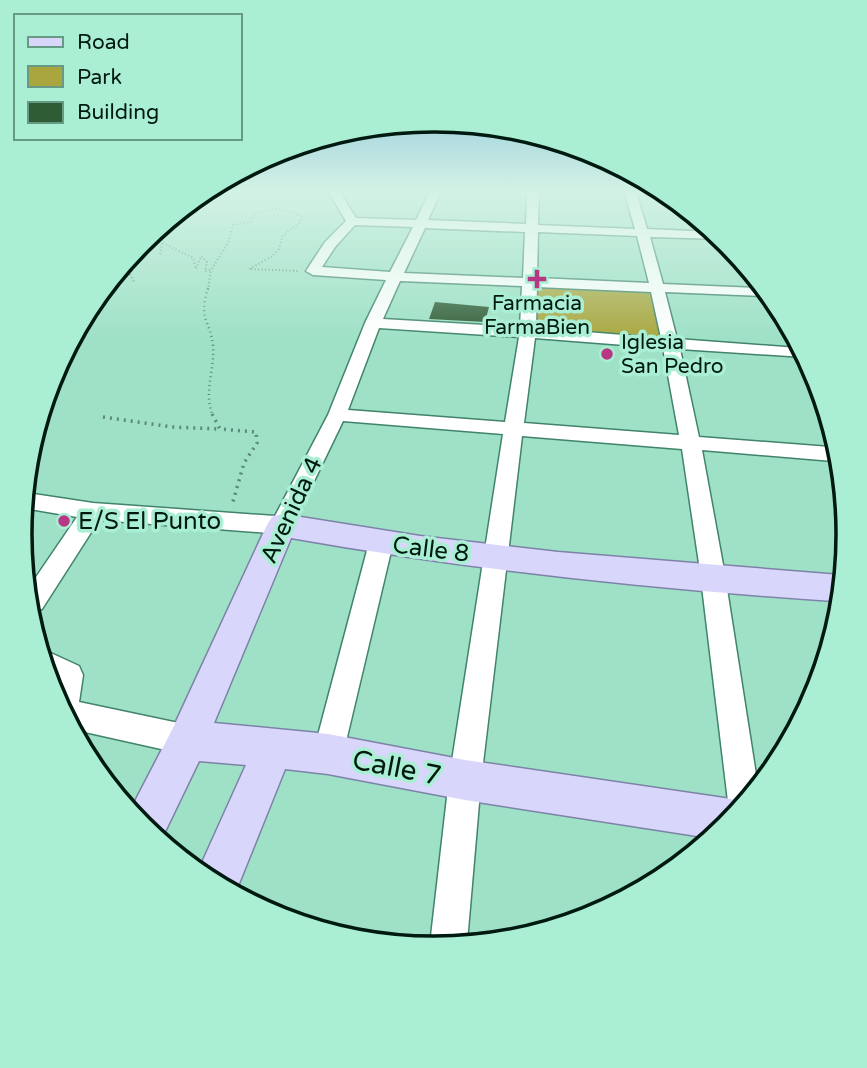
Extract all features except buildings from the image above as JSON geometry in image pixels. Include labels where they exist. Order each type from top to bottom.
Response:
[{"type":"main road","name":"Calle 8","points":[[282,525],[381,543],[494,557],[714,581],[832,588]]},
{"type":"main road","name":"Avenida 4","points":[[149,818],[187,740],[282,525]]},
{"type":"main road","name":"Calle 7","points":[[187,740],[328,754],[465,780],[718,818]]},
{"type":"main road","points":[[220,874],[274,749]]},
{"type":"street","points":[[333,241],[313,271],[754,292]]},
{"type":"street","name":"Avenida 4","points":[[282,525],[337,415],[373,323],[398,277],[413,241]]},
{"type":"street","points":[[449,935],[465,780],[494,557],[528,332],[531,241]]},
{"type":"street","points":[[645,241],[672,345],[692,444],[743,791]]},
{"type":"street","points":[[373,323],[792,352]]},
{"type":"street","points":[[337,415],[827,454]]},
{"type":"street","name":"Calle 8","points":[[33,502],[93,511],[282,525]]},
{"type":"street","points":[[36,596],[93,511]]},
{"type":"street","points":[[328,754],[381,543]]},
{"type":"street","points":[[54,667],[69,675],[66,697]]},
{"type":"street","name":"Calle 7","points":[[74,713],[187,740]]},
{"type":"path","points":[[160,257],[162,241]]},
{"type":"path","points":[[220,429],[209,411],[205,395],[214,347],[204,325],[202,311],[211,283],[211,270],[217,257],[230,241]]},
{"type":"path","points":[[281,241],[279,249],[271,257],[249,269],[313,271]]},
{"type":"path","points":[[163,243],[192,258],[196,269],[201,256],[207,261],[205,271],[211,270]]},
{"type":"path","points":[[129,272],[134,282]]},
{"type":"path","points":[[103,417],[172,428],[256,432],[257,443],[244,463],[229,521]]},
{"type":"green space","points":[[531,281],[657,288],[672,345],[528,332]]},
{"type":"place","name":"Farmacia FarmaBien","points":[[537,279]]},
{"type":"place","name":"Iglesia San Pedro","points":[[607,354]]},
{"type":"place","name":"E/S El Punto","points":[[64,521]]}]
